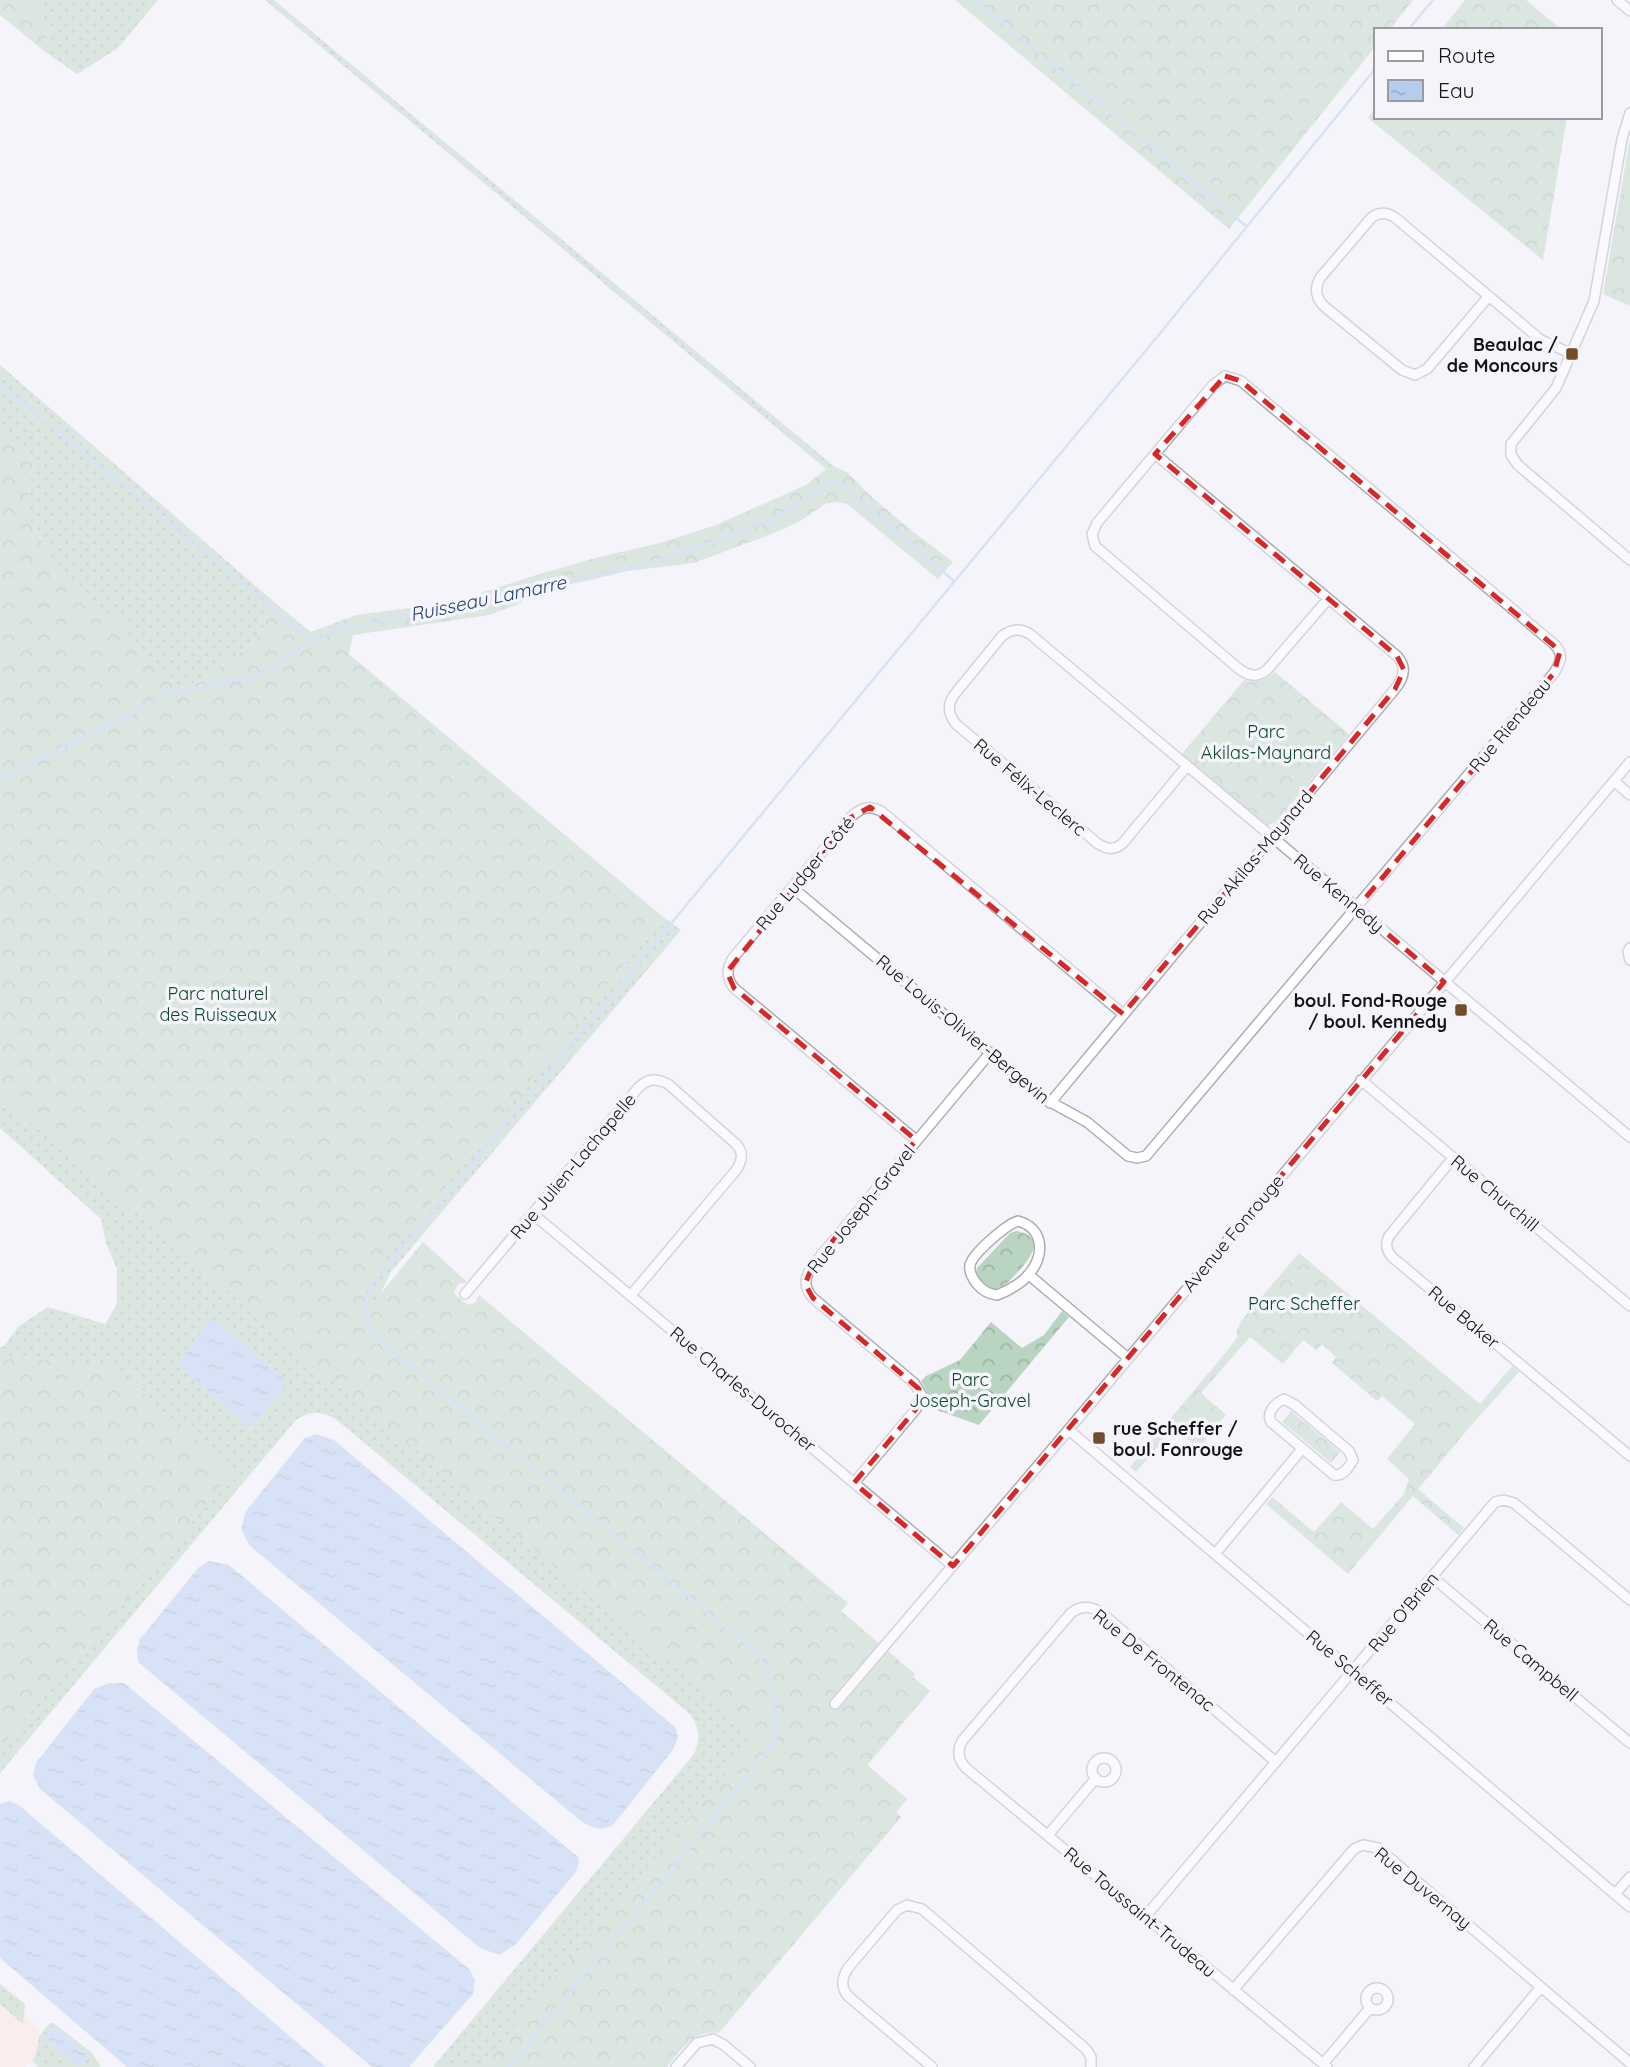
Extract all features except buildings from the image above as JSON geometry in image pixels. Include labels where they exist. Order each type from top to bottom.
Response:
[{"type":"street","points":[[1617,0],[1630,11]]},
{"type":"street","points":[[1630,113],[1622,139],[1596,295],[1551,396],[1510,448],[1510,455],[1521,468],[1630,560]]},
{"type":"street","points":[[1489,296],[1427,369],[1413,375],[1402,370],[1325,307],[1316,292],[1320,278],[1375,215],[1383,213],[1395,218],[1489,296],[1541,340],[1572,354]]},
{"type":"street","name":"Rue Riendeau","points":[[1140,1158],[1149,1154],[1159,1143],[1554,673],[1560,661],[1560,651],[1241,381],[1229,376],[1222,378],[1155,454]]},
{"type":"street","points":[[1155,454],[1095,527],[1092,534],[1097,550],[1250,676],[1265,672],[1328,599]]},
{"type":"street","name":"Rue Akilas-Maynard","points":[[1050,1102],[1395,689],[1403,674],[1402,662],[1397,656],[1155,454]]},
{"type":"street","name":"Rue Kennedy","points":[[1011,631],[1030,634],[1630,1138]]},
{"type":"street","name":"Rue Félix-Leclerc","points":[[1011,631],[999,639],[951,699],[950,717],[1097,843],[1107,848],[1119,846],[1187,766]]},
{"type":"street","name":"Avenue Fonrouge","points":[[835,1704],[1069,1430],[1630,762]]},
{"type":"street","points":[[1614,781],[1630,795]]},
{"type":"street","name":"Rue Ludger-Côté","points":[[916,1140],[734,988],[727,972],[731,961],[856,812],[866,807],[877,809],[1124,1014]]},
{"type":"street","name":"Rue Louis-Olivier-Bergevin","points":[[793,888],[1050,1102],[1087,1122],[1128,1156],[1140,1158]]},
{"type":"street","points":[[1630,948],[1630,960]]},
{"type":"street","name":"Rue Joseph-Gravel","points":[[854,1483],[916,1409],[921,1394],[914,1383],[813,1298],[806,1288],[806,1280],[813,1265],[990,1054]]},
{"type":"street","name":"Rue Julien-Lachapelle","points":[[466,1294],[638,1088],[652,1079],[668,1084],[737,1144],[741,1149],[742,1159],[737,1170],[632,1296]]},
{"type":"street","name":"Rue Churchill","points":[[1361,1080],[1630,1306]]},
{"type":"street","name":"Rue Baker","points":[[1453,1158],[1389,1236],[1387,1251],[1630,1456]]},
{"type":"street","name":"Rue Charles-Durocher","points":[[533,1214],[953,1566]]},
{"type":"street","points":[[1018,1221],[1033,1229],[1040,1243],[1038,1257],[1029,1275],[1005,1292],[992,1294],[976,1283],[971,1274],[971,1265],[977,1253],[1008,1225],[1018,1221]]},
{"type":"street","points":[[1029,1275],[1128,1359]]},
{"type":"street","points":[[1281,1400],[1295,1405],[1349,1451],[1353,1460],[1343,1473],[1337,1476],[1303,1449],[1270,1419],[1272,1409],[1281,1400]]},
{"type":"street","name":"Rue Scheffer","points":[[1069,1430],[1630,1907]]},
{"type":"street","points":[[1215,1554],[1303,1449]]},
{"type":"street","name":"Rue O'Brien","points":[[1145,1917],[1493,1504],[1501,1500],[1514,1503],[1630,1600]]},
{"type":"street","name":"Rue Campbell","points":[[1432,1577],[1630,1743]]},
{"type":"street","name":"Rue De Frontenac","points":[[958,1754],[962,1741],[1072,1614],[1079,1608],[1088,1607],[1095,1608],[1104,1615],[1276,1762]]},
{"type":"street","name":"Rue Toussaint-Trudeau","points":[[958,1754],[966,1768],[1325,2065]]},
{"type":"street","points":[[1048,1835],[1096,1779]]},
{"type":"street","name":"Rue Duvernay","points":[[1233,1990],[1354,1849],[1368,1844],[1378,1848],[1630,2063]]},
{"type":"street","points":[[1615,1894],[1630,1877]]},
{"type":"street","points":[[932,2067],[848,1996],[842,1985],[848,1968],[897,1910],[907,1905],[922,1909],[1086,2049],[1091,2057],[1091,2067]]},
{"type":"street","points":[[1474,2067],[1541,1987]]},
{"type":"street","points":[[1325,2065],[1370,2008]]},
{"type":"street","points":[[676,2067],[697,2043],[713,2039],[750,2067]]},
{"type":"highlighted area","points":[[1225,376],[1241,381],[1560,651],[1554,673],[1357,908],[1444,982],[953,1566],[854,1483],[916,1409],[919,1389],[813,1298],[805,1284],[813,1265],[916,1140],[734,988],[727,972],[850,818],[870,807],[1123,1014],[1281,827],[1395,689],[1404,670],[1397,656],[1155,454]]},
{"type":"shaded area","points":[[0,1995],[40,2030],[36,2056],[26,2067],[0,2067]]},
{"type":"green space","points":[[0,0],[34,0],[49,31],[44,51],[0,15]]},
{"type":"green space","points":[[34,0],[158,0],[118,48],[77,74],[44,51],[49,31]]},
{"type":"green space","points":[[265,0],[274,0],[835,467],[826,469]]},
{"type":"green space","points":[[955,0],[1413,0],[1391,28],[1374,28],[1374,48],[1229,229]]},
{"type":"green space","points":[[1465,0],[1526,0],[1560,28],[1443,28]]},
{"type":"green space","points":[[1374,110],[1374,119],[1567,119],[1543,260],[1368,118]]},
{"type":"green space","points":[[1630,138],[1630,306],[1603,294]]},
{"type":"green space","points":[[0,365],[279,606],[264,608],[265,625],[251,643],[205,679],[160,696],[70,584],[63,579],[27,515],[33,462],[0,434]]},
{"type":"green space","name":"Parc naturel des Ruisseaux","points":[[0,434],[33,462],[27,515],[63,579],[125,626],[140,656],[179,689],[205,679],[251,643],[265,625],[263,608],[279,606],[311,632],[356,615],[454,602],[536,575],[660,543],[716,525],[806,485],[826,469],[835,467],[848,473],[873,498],[953,562],[938,579],[847,504],[837,502],[825,504],[799,522],[769,535],[694,563],[628,571],[538,592],[516,605],[489,615],[353,635],[349,654],[663,917],[359,1292],[372,1304],[423,1242],[467,1282],[458,1284],[454,1293],[463,1302],[470,1305],[476,1302],[479,1295],[848,1603],[841,1611],[915,1674],[913,1677],[930,1691],[867,1765],[907,1799],[896,1812],[901,1817],[719,2033],[702,2034],[695,2038],[667,2067],[481,2067],[757,1736],[317,1368],[0,1097]]},
{"type":"green space","name":"Parc Akilas-Maynard","points":[[1275,672],[1349,734],[1279,818],[1268,825],[1181,755],[1244,680],[1261,680]]},
{"type":"green space","points":[[663,917],[681,930],[391,1272],[377,1300],[470,1305],[476,1302],[479,1295],[866,1633],[856,1652],[915,1674],[913,1677],[930,1691],[867,1765],[907,1799],[896,1812],[901,1817],[568,2067],[433,2067],[694,1754],[698,1738],[695,1724],[690,1714],[337,1420],[316,1413],[295,1421],[0,1773],[0,1751],[28,1714],[149,1575],[229,1475],[189,1432],[156,1409],[131,1375],[61,1361],[11,1356],[0,1363],[0,1347],[4,1346],[19,1326],[48,1307],[105,1324],[117,1304],[117,1269],[106,1243],[101,1219],[0,1128],[0,1026],[355,1296]]},
{"type":"green space","points":[[1016,1231],[1032,1238],[1034,1244],[1030,1257],[1007,1284],[997,1289],[990,1288],[976,1273],[977,1268],[1010,1233]]},
{"type":"green space","name":"Parc Scheffer","points":[[1299,1253],[1480,1404],[1512,1366],[1519,1372],[1418,1489],[1464,1528],[1458,1535],[1413,1496],[1348,1574],[1266,1504],[1272,1497],[1314,1532],[1341,1502],[1373,1529],[1404,1494],[1409,1479],[1387,1459],[1415,1424],[1382,1396],[1377,1401],[1332,1363],[1336,1357],[1322,1344],[1316,1350],[1303,1340],[1283,1364],[1250,1337],[1201,1393],[1226,1415],[1199,1448],[1174,1428],[1136,1472],[1130,1467],[1227,1351],[1238,1336],[1236,1333],[1241,1321]]},
{"type":"green space","name":"Parc Joseph-Gravel","points":[[1062,1311],[1069,1317],[979,1425],[925,1406],[927,1392],[921,1381],[960,1360],[991,1322],[1022,1348],[1044,1335]]},
{"type":"green space","points":[[11,1356],[119,1370],[131,1375],[156,1409],[189,1432],[230,1475],[149,1575],[28,1714],[0,1751],[0,1363]]},
{"type":"green space","points":[[1291,1411],[1340,1452],[1331,1463],[1282,1422]]},
{"type":"green space","points":[[0,1984],[25,2004],[23,2024],[0,2004]]},
{"type":"green space","points":[[50,2023],[54,2023],[92,2053],[101,2067],[38,2067],[32,2060],[36,2055],[39,2036]],"holes":[[[54,2026],[89,2056],[80,2066],[45,2038]]]},
{"type":"water","points":[[210,1320],[216,1321],[284,1381],[284,1389],[252,1427],[181,1368],[183,1356]]},
{"type":"water","points":[[317,1434],[334,1440],[675,1727],[678,1737],[673,1750],[613,1825],[597,1828],[582,1822],[249,1545],[241,1529],[246,1511],[305,1438]]},
{"type":"water","points":[[209,1561],[229,1565],[578,1857],[576,1872],[516,1944],[499,1955],[480,1948],[138,1662],[137,1649],[140,1639],[199,1567]]},
{"type":"water","points":[[109,1683],[124,1683],[469,1969],[475,1980],[473,1994],[409,2067],[372,2067],[40,1789],[33,1775],[36,1763],[94,1689]]},
{"type":"water","points":[[10,1801],[20,1806],[326,2067],[127,2067],[0,1958],[0,1804]]},
{"type":"water","points":[[54,2026],[89,2056],[79,2067],[44,2037]]},
{"type":"waterway","points":[[975,0],[1246,226]]},
{"type":"waterway","points":[[1410,28],[1433,0]]},
{"type":"waterway","points":[[509,2067],[767,1752],[778,1733],[772,1690],[767,1669],[750,1647],[374,1336],[369,1328],[365,1300],[373,1283],[1157,337],[1374,70]]},
{"type":"waterway","points":[[0,384],[312,641]]},
{"type":"waterway","name":"Ruisseau Lamarre","points":[[0,778],[24,769],[34,761],[127,717],[171,690],[178,692],[250,678],[312,641],[343,628],[461,606],[640,566],[774,519],[836,480],[954,581]]},
{"type":"place","name":"Beaulac / de Moncours","points":[[1572,354]]},
{"type":"place","name":"boul. Fond-Rouge / boul. Kennedy","points":[[1461,1010]]},
{"type":"place","name":"rue Scheffer / boul. Fonrouge","points":[[1099,1438]]}]
